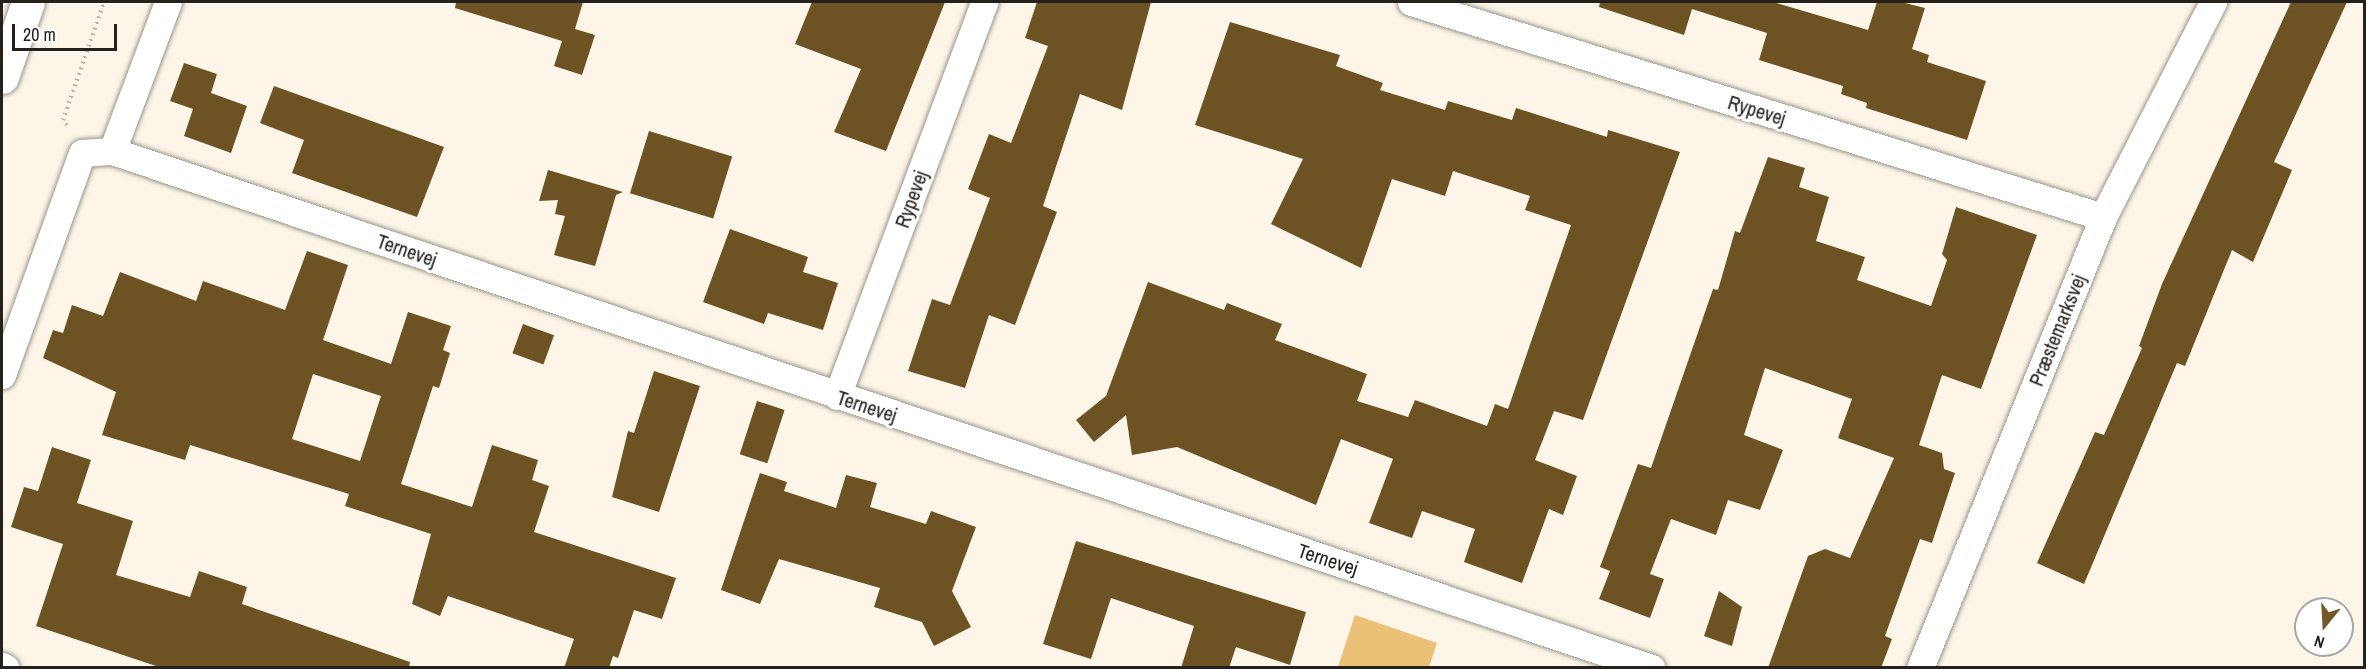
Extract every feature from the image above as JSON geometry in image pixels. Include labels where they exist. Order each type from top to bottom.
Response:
[{"type":"main road","points":[[2,77],[28,2]]},
{"type":"street","points":[[112,151],[168,2]]},
{"type":"street","name":"Rypevej","points":[[837,396],[984,2]]},
{"type":"street","name":"Rypevej","points":[[1411,2],[2103,217]]},
{"type":"street","name":"Præstemarksvej","points":[[1920,668],[2103,217],[2213,2]]},
{"type":"street","name":"Ternevej","points":[[82,153],[112,151],[1652,668]]},
{"type":"street","points":[[2,375],[82,153]]},
{"type":"path","points":[[82,153],[63,120],[104,2]]},
{"type":"shaded area","points":[[1355,615],[1437,643],[1429,667],[1338,667]]},
{"type":"building","points":[[456,2],[583,2],[575,29],[595,35],[582,75],[554,66],[562,41],[455,8]]},
{"type":"building","points":[[812,2],[945,2],[886,151],[834,132],[861,69],[795,44]]},
{"type":"building","points":[[1037,2],[1151,2],[1122,110],[1080,94],[1043,206],[1057,212],[1015,325],[989,315],[965,388],[908,371],[932,299],[950,305],[990,198],[968,189],[989,134],[1011,143],[1048,46],[1025,38]]},
{"type":"building","points":[[1600,2],[1773,2],[1868,30],[1877,2],[1901,2],[1925,8],[1912,49],[1929,55],[1927,62],[1986,81],[1967,140],[1866,108],[1867,103],[1841,94],[1843,86],[1759,60],[1767,33],[1692,9],[1684,35],[1599,7]]},
{"type":"building","points":[[2291,2],[2347,2],[2274,162],[2292,170],[2253,262],[2232,250],[2185,366],[2177,363],[2084,584],[2037,563],[2095,432],[2104,435],[2142,348],[2139,346],[2162,284]]},
{"type":"building","points":[[1230,22],[1340,55],[1336,66],[1383,83],[1380,90],[1445,110],[1448,101],[1512,120],[1516,108],[1607,137],[1608,130],[1680,152],[1583,420],[1554,411],[1535,460],[1577,476],[1563,515],[1549,509],[1522,583],[1464,562],[1475,529],[1422,511],[1412,538],[1369,523],[1393,459],[1341,439],[1316,505],[1177,447],[1132,455],[1126,415],[1094,442],[1076,420],[1106,396],[1148,282],[1224,310],[1227,303],[1282,324],[1275,340],[1367,374],[1357,401],[1408,417],[1415,400],[1487,426],[1495,404],[1508,409],[1571,225],[1525,210],[1530,196],[1453,171],[1445,196],[1392,179],[1361,268],[1271,224],[1303,159],[1195,125]]},
{"type":"building","points":[[184,63],[217,74],[211,93],[247,106],[231,153],[184,136],[193,109],[170,101]]},
{"type":"building","points":[[274,86],[444,147],[417,217],[292,173],[304,140],[260,123]]},
{"type":"building","points":[[649,131],[732,156],[713,219],[630,193]]},
{"type":"building","points":[[1768,157],[1805,168],[1799,187],[1829,197],[1816,241],[1865,257],[1857,280],[1931,306],[1947,260],[1942,254],[1956,207],[2037,235],[1981,389],[1942,375],[1919,445],[1942,453],[1944,469],[1955,473],[1932,543],[1920,539],[1885,636],[1892,639],[1881,668],[1768,668],[1808,556],[1825,549],[1850,558],[1894,458],[1838,438],[1852,399],[1765,368],[1744,435],[1783,450],[1760,510],[1728,500],[1716,535],[1671,519],[1650,574],[1664,579],[1650,618],[1599,599],[1610,571],[1600,567],[1638,464],[1651,468],[1713,289],[1718,290],[1735,231],[1740,233]]},
{"type":"building","points":[[548,170],[623,192],[616,195],[595,266],[554,255],[565,216],[555,214],[558,200],[539,201]]},
{"type":"building","points":[[730,229],[808,257],[803,272],[838,283],[823,330],[768,313],[764,324],[703,302]]},
{"type":"building","points":[[307,251],[348,265],[323,340],[391,364],[408,312],[451,326],[443,350],[450,353],[439,388],[433,386],[401,484],[472,507],[492,445],[538,460],[532,480],[549,486],[534,532],[676,578],[662,619],[634,610],[618,658],[613,656],[609,668],[564,668],[574,639],[448,596],[440,616],[412,604],[431,534],[345,506],[349,494],[190,445],[185,460],[102,435],[116,392],[43,358],[53,330],[63,333],[72,305],[103,316],[120,272],[196,301],[203,281],[285,310]],"holes":[[[313,374],[381,396],[360,461],[292,439]]]},
{"type":"building","points":[[523,324],[554,335],[543,364],[512,353]]},
{"type":"building","points":[[654,371],[700,386],[659,512],[612,497],[628,431],[634,433]]},
{"type":"building","points":[[757,401],[785,410],[767,463],[740,454]]},
{"type":"building","points":[[52,447],[91,460],[77,503],[133,521],[116,575],[190,597],[199,571],[247,587],[242,604],[410,662],[409,668],[162,668],[36,626],[63,544],[11,527],[24,487],[38,491]]},
{"type":"building","points":[[760,473],[787,482],[784,491],[836,508],[846,475],[877,483],[870,507],[926,524],[931,511],[976,527],[952,591],[971,627],[934,646],[922,622],[874,607],[880,588],[779,559],[760,604],[721,590]]},
{"type":"building","points":[[1076,541],[1306,612],[1290,665],[1236,647],[1229,668],[1181,668],[1194,626],[1111,598],[1091,659],[1043,644]]},
{"type":"building","points":[[1719,591],[1742,607],[1732,646],[1704,636]]}]
